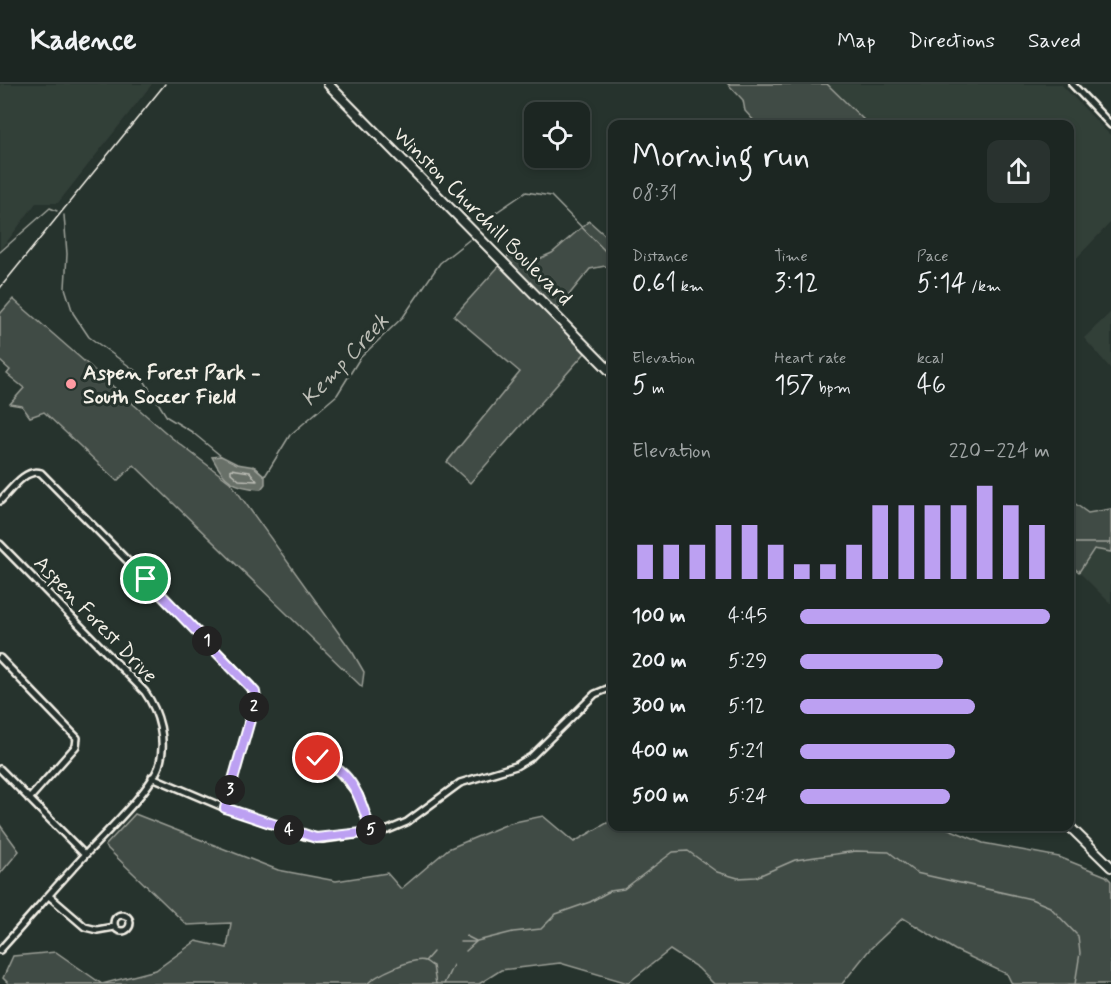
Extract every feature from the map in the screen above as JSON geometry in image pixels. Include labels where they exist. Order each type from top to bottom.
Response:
[{"type":"main road","name":"Winston Churchill Boulevard","points":[[328,84],[608,369]]},
{"type":"main road","points":[[1074,831],[1111,867]]},
{"type":"street","points":[[1072,84],[1111,124]]},
{"type":"street","points":[[0,501],[28,473],[35,471],[41,473],[251,686],[256,699],[225,808]]},
{"type":"street","name":"Aspen Forest Drive","points":[[0,544],[145,692],[159,718],[161,743],[159,766],[124,814],[0,950]]},
{"type":"street","points":[[0,658],[77,738],[76,746],[29,800]]},
{"type":"street","points":[[152,777],[225,808],[316,838],[388,830],[407,822],[460,783],[516,766],[531,757],[595,694],[608,689]]},
{"type":"street","points":[[333,765],[360,796],[371,832]]},
{"type":"street","points":[[0,769],[85,855]]},
{"type":"street","points":[[49,896],[86,927],[97,930],[114,927]]},
{"type":"shaded area","points":[[0,84],[152,84],[58,203],[36,203],[0,251]]},
{"type":"shaded area","points":[[728,84],[827,84],[864,120],[753,120],[745,111],[743,100]]},
{"type":"shaded area","points":[[827,84],[1061,84],[1111,136],[1111,222],[1074,261],[1074,120],[864,120]]},
{"type":"shaded area","points":[[589,221],[608,238],[608,268],[605,266],[590,269],[551,317],[585,353],[470,483],[447,462],[520,372],[454,316],[510,254],[534,261],[552,253]]},
{"type":"shaded area","points":[[13,299],[172,438],[231,483],[353,653],[364,672],[362,687],[134,465],[117,481],[44,412],[30,417],[22,406],[10,404],[24,388],[7,374],[10,370],[0,361],[0,314]]},
{"type":"shaded area","points":[[1111,312],[1111,369],[1084,338]]},
{"type":"shaded area","points":[[1074,503],[1088,513],[1111,509],[1111,552],[1094,549],[1079,572],[1074,568]]},
{"type":"shaded area","points":[[1094,549],[1111,552],[1111,604],[1079,572]]},
{"type":"shaded area","points":[[135,814],[278,870],[336,881],[387,873],[401,889],[448,849],[510,823],[543,816],[574,842],[608,822],[608,831],[954,831],[983,843],[1059,857],[1106,876],[1111,881],[1111,984],[1012,984],[1007,974],[955,950],[903,918],[870,949],[842,984],[714,984],[698,968],[670,950],[628,983],[560,963],[501,970],[479,984],[102,984],[156,970],[196,941],[227,948],[231,923],[187,925],[105,846]]},
{"type":"shaded area","points":[[0,825],[19,851],[0,874]]},
{"type":"shaded area","points":[[56,952],[102,984],[9,984],[3,978],[13,956]]},
{"type":"water","points":[[221,456],[237,464],[255,467],[265,476],[265,484],[261,489],[244,487],[231,482],[221,472],[212,457]]},
{"type":"waterway","name":"Kemp Creek","points":[[482,228],[488,218],[526,192],[551,196],[608,254]]},
{"type":"waterway","name":"Kemp Creek","points":[[0,252],[50,208],[57,211]]},
{"type":"waterway","name":"Kemp Creek","points":[[64,215],[67,254],[65,288],[73,313],[89,337],[140,374],[167,417],[192,432],[221,456]]},
{"type":"waterway","name":"Kemp Creek","points":[[253,466],[265,476],[290,435],[337,395],[360,358],[403,317],[440,263],[469,240]]},
{"type":"waterway","name":"Kemp Creek","points":[[1074,543],[1111,543]]},
{"type":"waterway","points":[[466,951],[477,941],[513,932],[541,929],[556,914],[590,902],[610,891],[624,889],[673,852],[688,851],[717,872],[738,878],[756,877],[795,860],[856,851],[889,852],[916,873],[1031,899],[1050,907],[1078,936],[1080,953],[1075,984]]},
{"type":"waterway","points":[[466,936],[476,941]]},
{"type":"waterway","points":[[460,942],[476,942]]},
{"type":"waterway","points":[[426,960],[433,952]]},
{"type":"waterway","points":[[367,984],[395,968],[419,960],[433,966],[436,984]]},
{"type":"waterway","points":[[444,984],[453,965]]},
{"type":"railway","points":[[0,288],[165,84]]},
{"type":"place","name":"Aspen Forest Park - South Soccer Field","points":[[71,384]]},
{"type":"route","points":[[146,579],[255,692],[256,699],[225,808],[316,838],[324,839],[371,832],[360,796],[353,786],[333,765],[323,764],[318,758]]}]
